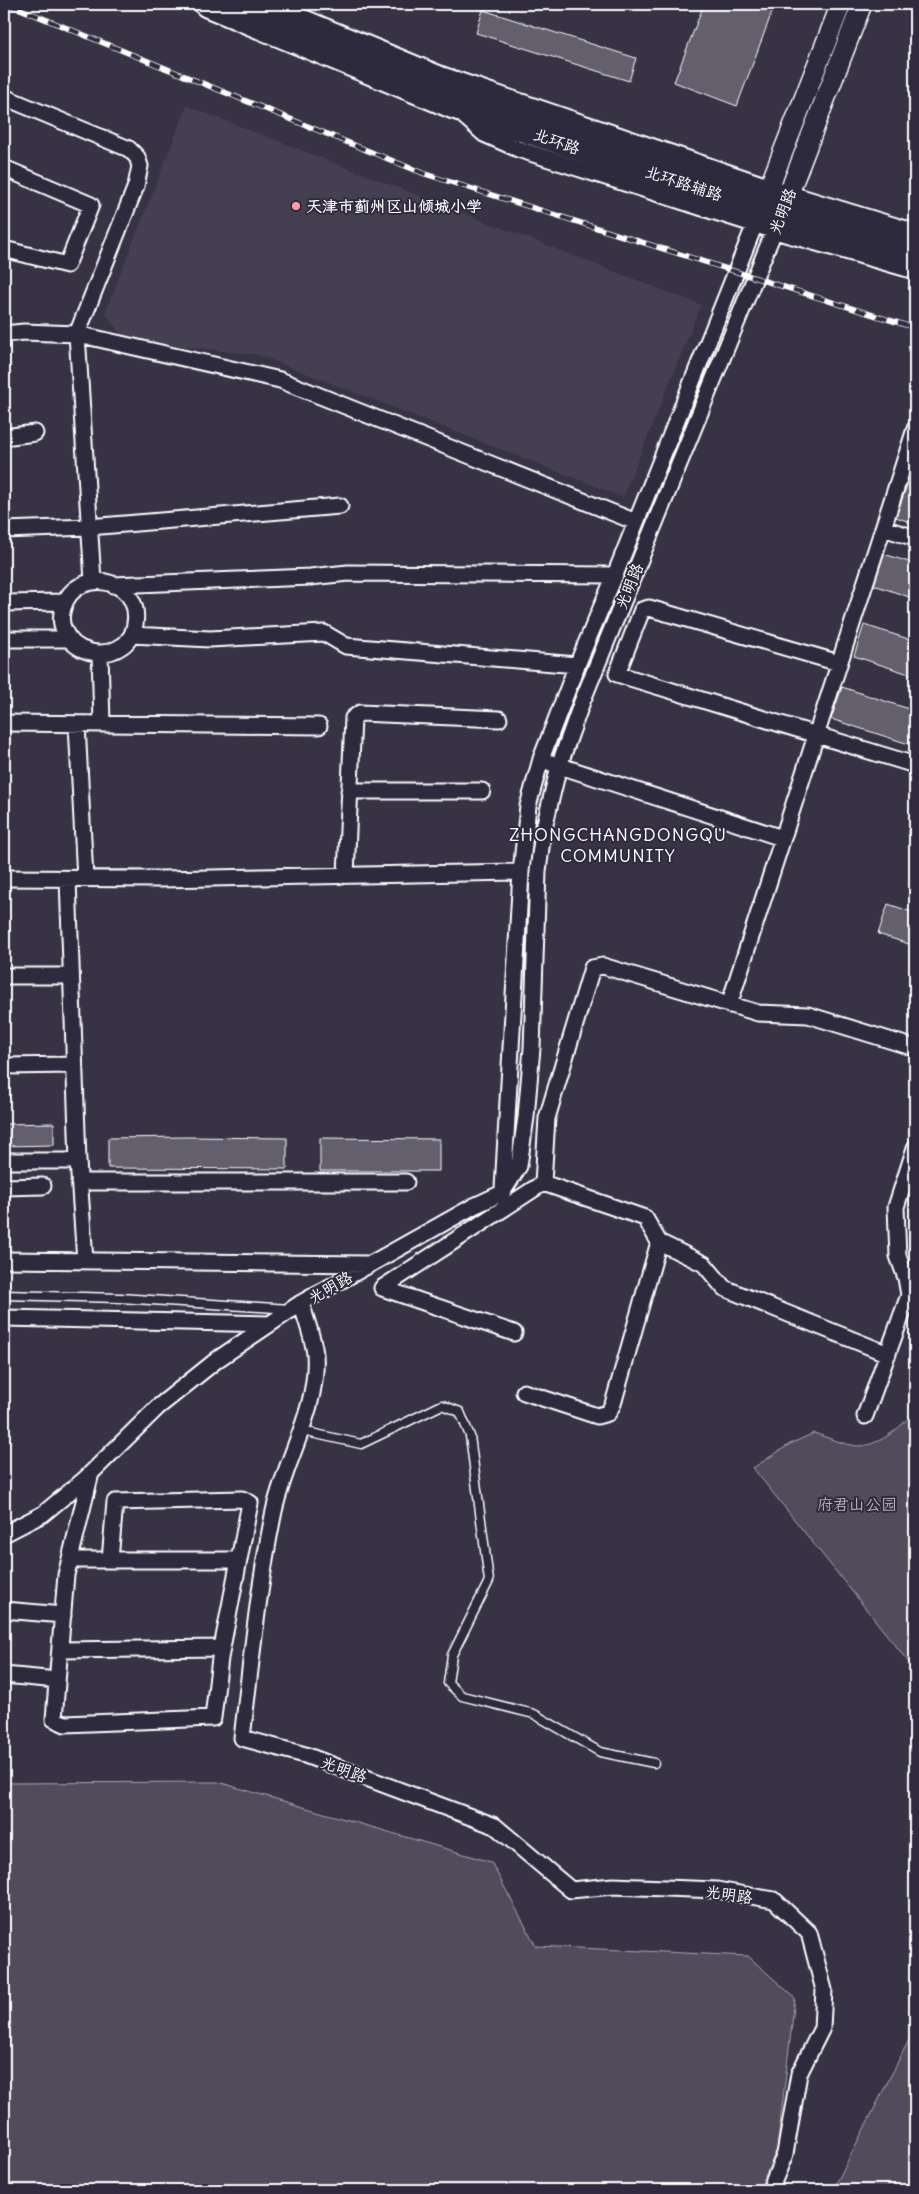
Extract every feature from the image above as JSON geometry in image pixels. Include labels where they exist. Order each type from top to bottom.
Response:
[{"type":"highway","name":"北环路","points":[[207,4],[454,106],[771,211],[915,255]]},
{"type":"highway","name":"北环路","points":[[258,4],[439,79],[771,211],[915,237]]},
{"type":"street","name":"光明路","points":[[770,2190],[785,2154],[799,2074],[822,2028],[824,1990],[809,1933],[774,1900],[717,1890],[612,1886],[570,1890],[496,1826],[305,1755],[242,1738],[262,1574],[273,1513],[284,1472],[302,1431],[312,1388],[315,1355],[296,1306],[474,1206],[502,1193],[518,1166],[526,1117],[532,1048],[538,871],[547,814],[559,766],[771,211],[841,4]]},
{"type":"street","name":"光明路","points":[[502,1193],[521,872],[528,806],[541,759],[577,665],[636,522],[862,4]]},
{"type":"street","points":[[4,97],[129,149],[137,157],[140,166],[136,186],[77,334],[92,581]]},
{"type":"street","points":[[4,168],[91,205],[67,265],[4,249]]},
{"type":"street","points":[[771,211],[915,271]]},
{"type":"street","points":[[4,334],[24,332],[77,334],[280,380],[636,522]]},
{"type":"street","points":[[729,1005],[883,528],[909,469],[915,429]]},
{"type":"street","points":[[4,437],[35,433]]},
{"type":"street","points":[[4,530],[89,526],[340,506]]},
{"type":"street","points":[[883,528],[915,538]]},
{"type":"street","points":[[113,585],[310,577],[348,572],[615,575]]},
{"type":"street","points":[[92,581],[108,582],[122,589],[133,600],[137,613],[137,624],[132,635],[122,646],[110,652],[79,649],[68,639],[63,628],[62,613],[66,598],[77,587],[92,581]]},
{"type":"street","points":[[4,603],[65,602]]},
{"type":"street","points":[[839,663],[649,608],[642,610],[617,674],[816,736],[915,764]]},
{"type":"street","points":[[132,635],[210,639],[324,633],[346,646],[577,665]]},
{"type":"street","points":[[4,639],[68,639]]},
{"type":"street","points":[[100,652],[102,724]]},
{"type":"street","points":[[346,875],[353,718],[360,713],[499,719]]},
{"type":"street","points":[[4,723],[318,726]]},
{"type":"street","points":[[77,724],[85,879]]},
{"type":"street","points":[[541,759],[782,838]]},
{"type":"street","points":[[349,791],[482,791]]},
{"type":"street","points":[[4,878],[170,879],[521,872]]},
{"type":"street","points":[[68,878],[78,1161],[85,1261]]},
{"type":"street","points":[[543,1183],[547,1118],[592,968],[604,966],[758,1014],[808,1015],[915,1048]]},
{"type":"street","points":[[4,976],[71,976]]},
{"type":"street","points":[[4,1066],[74,1065]]},
{"type":"street","points":[[865,1416],[909,1295],[906,1278],[898,1256],[896,1207],[915,1148]]},
{"type":"street","points":[[4,1162],[78,1161]]},
{"type":"street","points":[[79,1182],[406,1182]]},
{"type":"street","points":[[543,1183],[645,1218],[659,1242],[704,1264],[724,1288],[888,1354]]},
{"type":"street","points":[[514,1334],[382,1288],[543,1183]]},
{"type":"street","points":[[4,1187],[43,1186]]},
{"type":"street","points":[[524,1392],[597,1416],[608,1413],[613,1404],[659,1242]]},
{"type":"street","points":[[4,1260],[370,1264]]},
{"type":"street","points":[[4,1534],[43,1514],[91,1473],[158,1407],[218,1359],[296,1306]]},
{"type":"street","points":[[4,1318],[269,1324]]},
{"type":"street","points":[[91,1473],[66,1575],[54,1719],[64,1724],[213,1718],[222,1648],[250,1503],[242,1500],[115,1502],[110,1560]]},
{"type":"street","points":[[70,1560],[240,1560]]},
{"type":"street","points":[[4,1610],[63,1615]]},
{"type":"street","points":[[60,1650],[222,1648]]},
{"type":"street","points":[[4,1675],[57,1680]]},
{"type":"lane","points":[[4,1295],[296,1306]]},
{"type":"lane","points":[[302,1431],[361,1444],[442,1405],[460,1412],[470,1436],[489,1581],[452,1655],[448,1683],[462,1696],[534,1714],[600,1752],[654,1764]]},
{"type":"shaded area","name":"天津市蓟州区山倾城小学","points":[[187,106],[701,305],[623,497],[259,355],[125,340],[105,313]]},
{"type":"green space","name":"府君山公园","points":[[915,1408],[915,1670],[753,1468],[790,1444],[814,1433],[854,1446],[867,1445],[883,1438],[899,1427]]},
{"type":"green space","points":[[218,1782],[491,1862],[536,1946],[748,1956],[795,1998],[777,2149],[759,2190],[4,2190],[4,1783]]},
{"type":"green space","points":[[915,2028],[915,2190],[833,2190]]},
{"type":"building","points":[[704,4],[775,4],[737,106],[674,82]]},
{"type":"building","points":[[483,10],[636,58],[629,81],[476,33]]},
{"type":"building","points":[[915,464],[915,524],[896,517]]},
{"type":"building","points":[[884,554],[915,564],[915,599],[874,585]]},
{"type":"building","points":[[864,625],[915,641],[915,676],[854,656]]},
{"type":"building","points":[[842,687],[915,711],[915,746],[831,719]]},
{"type":"building","points":[[888,904],[915,913],[915,946],[878,934]]},
{"type":"building","points":[[54,1123],[54,1145],[4,1146],[4,1124]]},
{"type":"building","points":[[108,1138],[287,1138],[287,1169],[108,1168]]},
{"type":"building","points":[[320,1138],[439,1139],[439,1171],[320,1171]]},
{"type":"railway","points":[[8,4],[425,174],[915,328]]},
{"type":"place","name":"天津市蓟州区山倾城小学","points":[[296,206]]},
{"type":"district","name":"ZHONGCHANGDONGQU COMMUNITY","points":[[618,844]]}]
